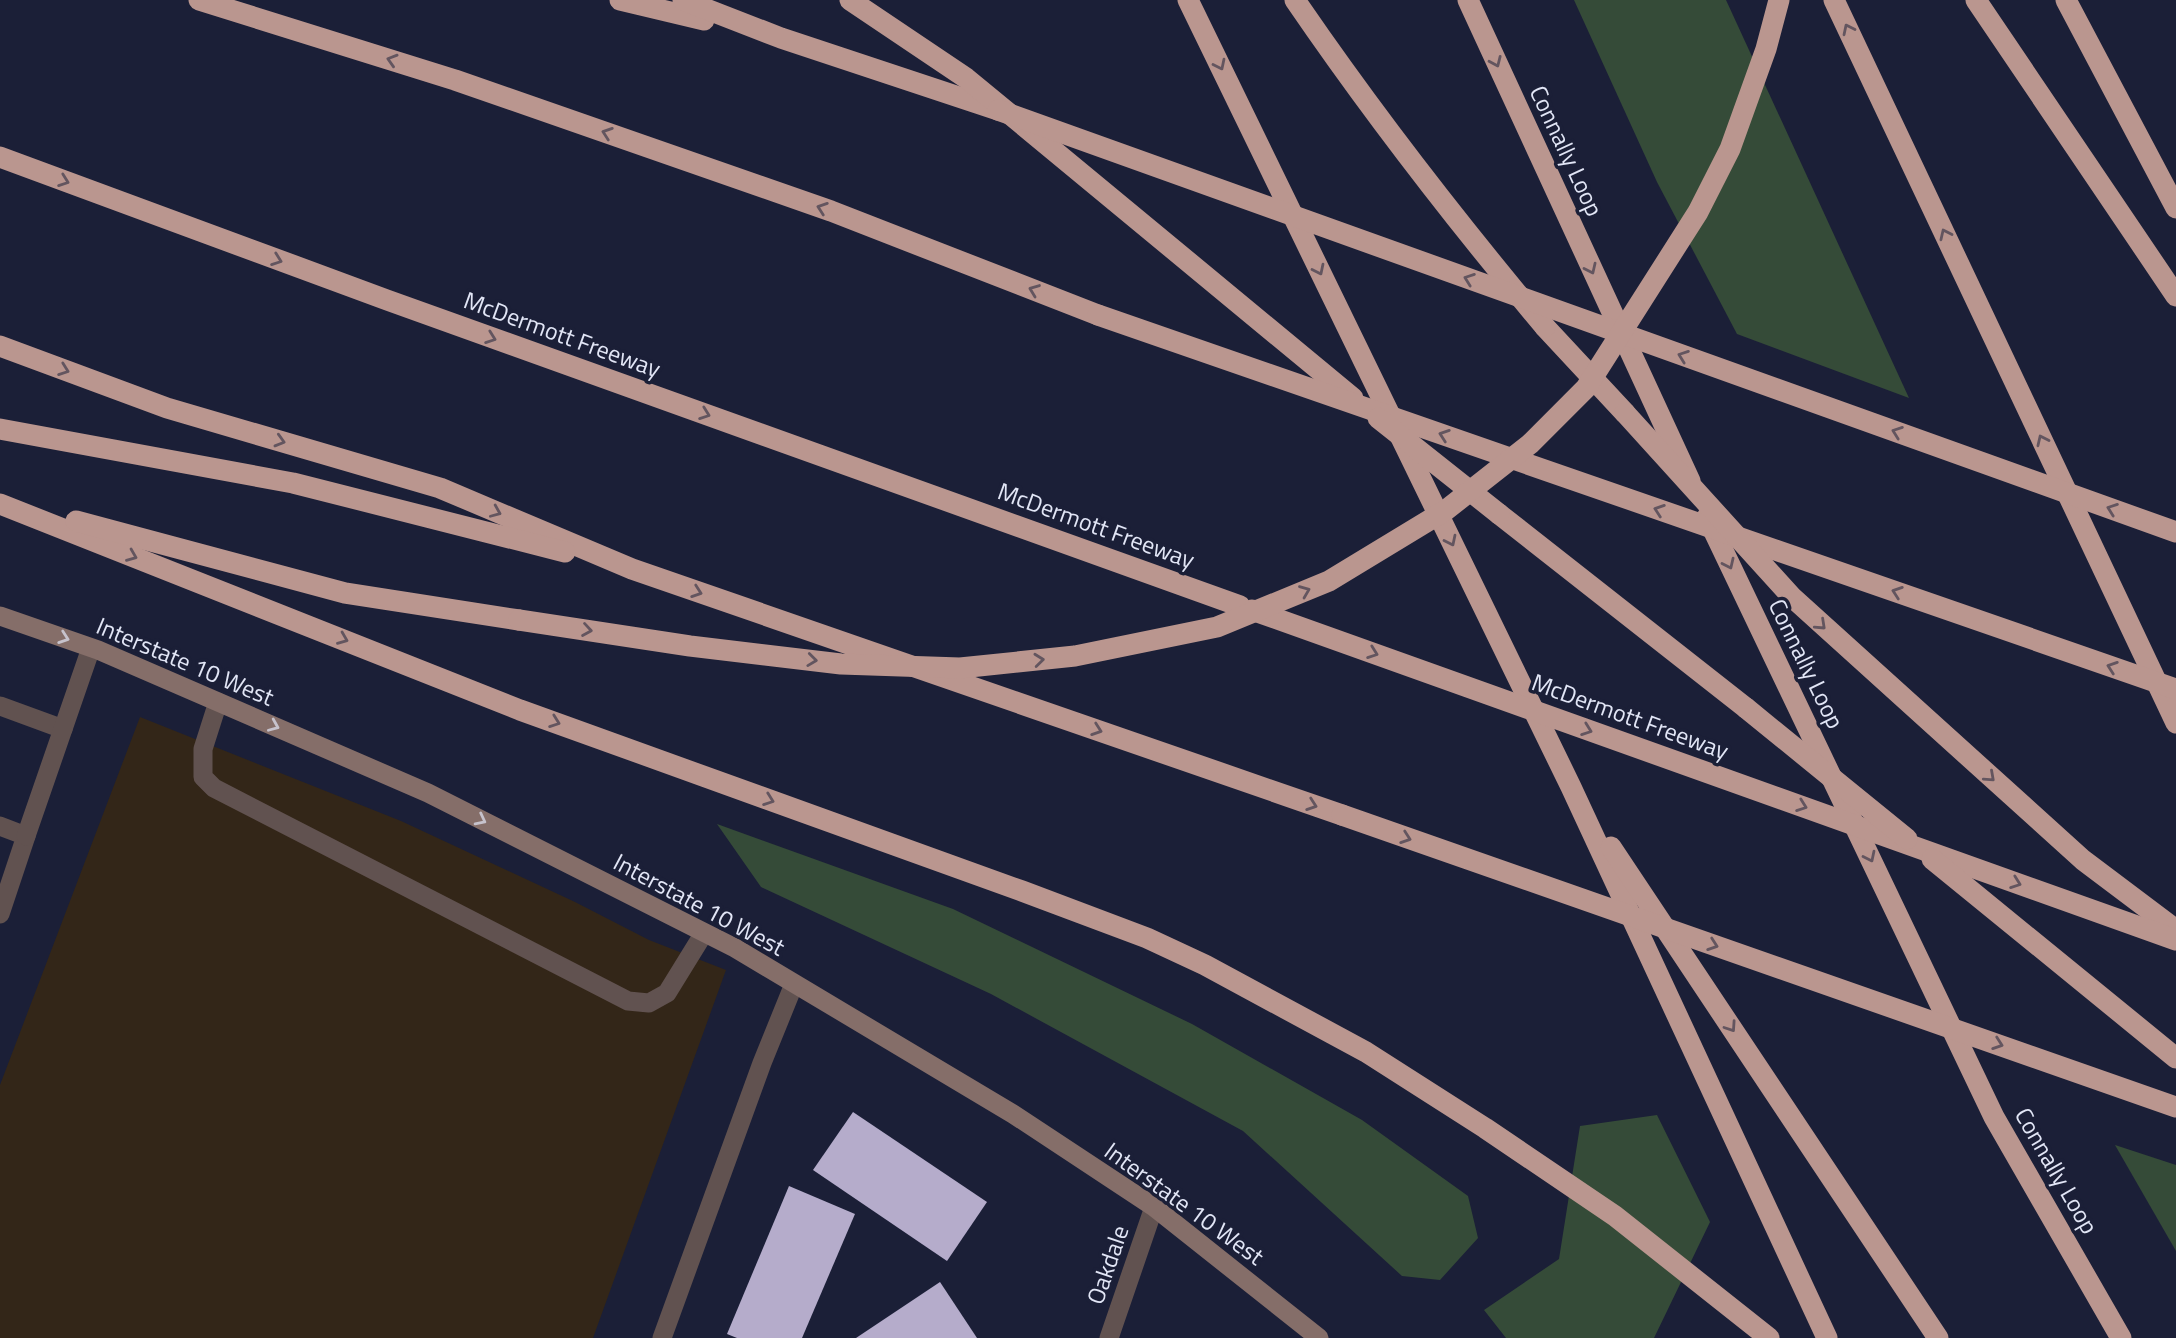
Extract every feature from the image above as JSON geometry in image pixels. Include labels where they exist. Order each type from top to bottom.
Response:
[{"type":"highway","points":[[200,0],[455,80],[818,207],[1098,315],[2176,690]]},
{"type":"highway","points":[[620,0],[781,38]]},
{"type":"highway","points":[[682,0],[781,38],[998,110],[2176,532]]},
{"type":"highway","points":[[850,0],[966,78],[1368,410],[1746,708],[2176,1058]]},
{"type":"highway","points":[[1296,0],[1346,74],[1454,218],[1545,327],[1792,597],[2083,860],[2176,930]]},
{"type":"highway","name":"Connally Loop","points":[[1468,0],[1754,618],[1994,1117],[2121,1338]]},
{"type":"highway","points":[[0,502],[345,593],[690,646],[841,664],[960,668],[1075,656],[1217,627],[1329,582],[1434,518],[1530,444],[1586,388],[1698,212],[1730,149],[1766,49],[1779,0]]},
{"type":"highway","points":[[1834,0],[2176,723]]},
{"type":"highway","points":[[1976,0],[2176,296]]},
{"type":"highway","points":[[2066,0],[2176,208]]},
{"type":"highway","points":[[1188,1],[1571,787],[1828,1338]]},
{"type":"highway","name":"McDermott Freeway","points":[[0,157],[387,300],[2176,940]]},
{"type":"highway","points":[[0,346],[167,408],[440,488],[632,569],[2176,1107]]},
{"type":"highway","points":[[0,429],[293,483],[632,569]]},
{"type":"highway","points":[[0,502],[520,710],[1097,919],[1205,965],[1366,1052],[1485,1128],[1615,1216],[1769,1338]]},
{"type":"highway","points":[[1571,787],[1938,1338]]},
{"type":"main road","name":"Interstate 10 West","points":[[0,616],[91,648],[428,793],[704,933],[1013,1114],[1154,1207],[1319,1338]]},
{"type":"street","points":[[0,914],[91,648]]},
{"type":"street","points":[[218,702],[203,749],[203,777],[214,788],[628,1001],[649,1003],[667,993],[704,933]]},
{"type":"street","points":[[0,706],[63,729]]},
{"type":"street","points":[[0,826],[26,836]]},
{"type":"street","points":[[662,1338],[762,1063],[794,984]]},
{"type":"street","name":"Oakdale","points":[[1109,1338],[1154,1207]]},
{"type":"shaded area","points":[[140,717],[401,821],[575,902],[649,940],[726,970],[593,1338],[0,1338],[0,1085]]},
{"type":"green space","points":[[1574,0],[1726,0],[1909,398],[1737,334],[1657,182]]},
{"type":"green space","points":[[717,824],[953,909],[1192,1024],[1362,1120],[1468,1196],[1478,1238],[1440,1280],[1402,1276],[1243,1131],[991,994],[761,887]]},
{"type":"green space","points":[[1657,1115],[1710,1222],[1654,1338],[1506,1338],[1484,1310],[1559,1259],[1580,1126]]},
{"type":"green space","points":[[2115,1145],[2176,1165],[2176,1251]]},
{"type":"building","points":[[853,1112],[987,1202],[947,1261],[813,1170]]},
{"type":"building","points":[[789,1186],[855,1214],[802,1338],[737,1338],[727,1334]]},
{"type":"building","points":[[940,1282],[977,1338],[856,1338]]}]
